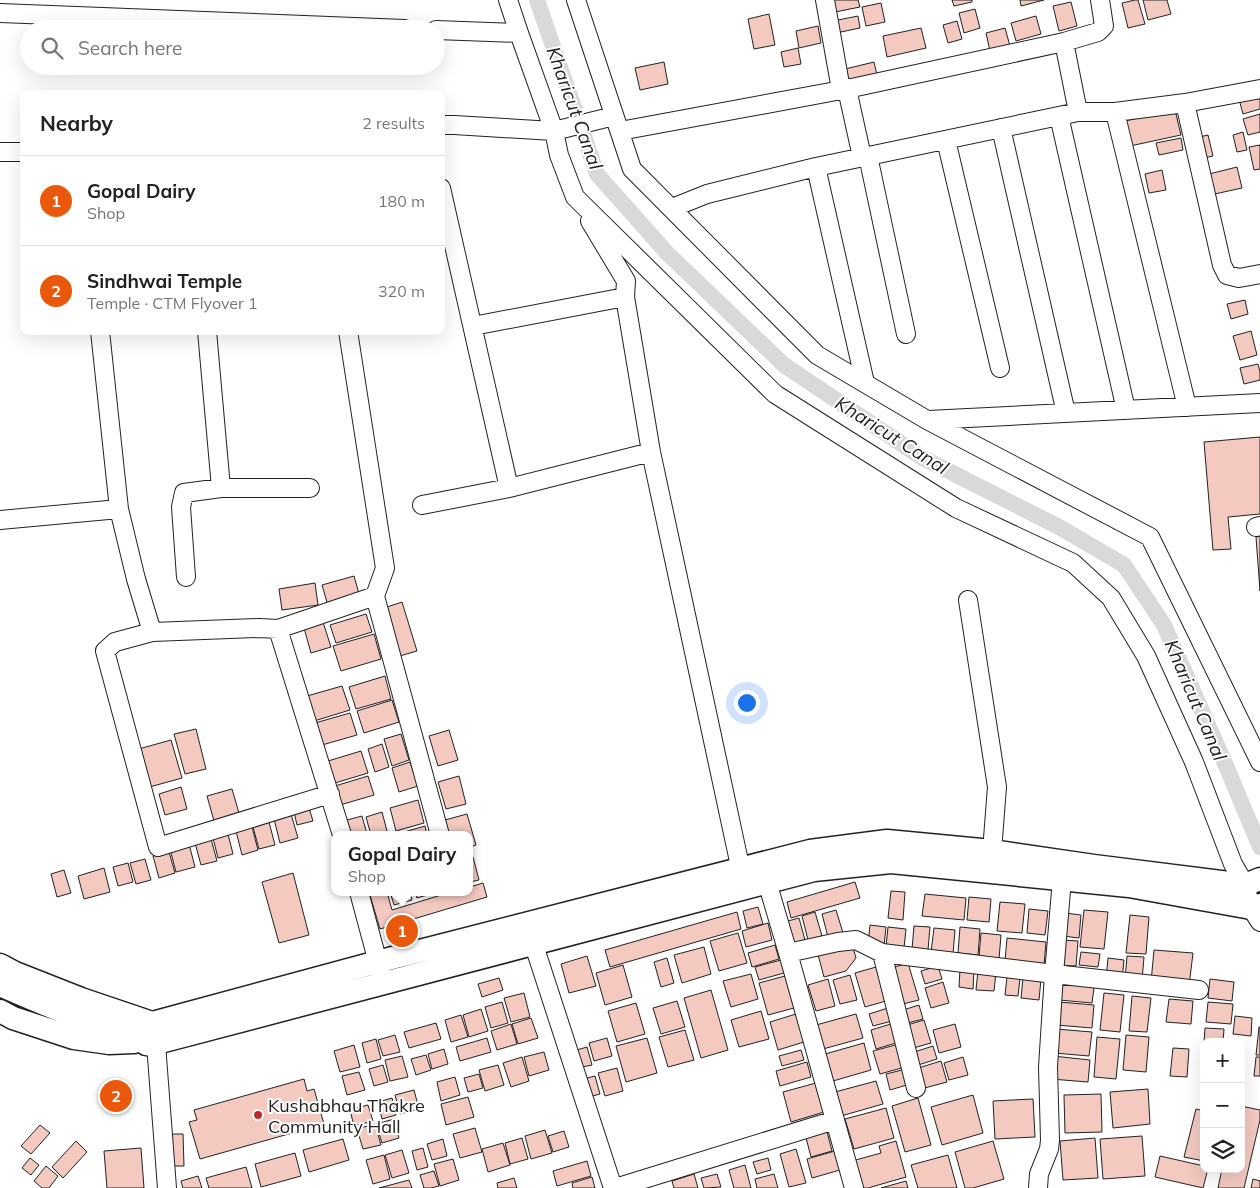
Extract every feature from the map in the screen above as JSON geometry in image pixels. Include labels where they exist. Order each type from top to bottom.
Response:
[{"type":"main road","points":[[231,1013],[384,984],[530,934],[742,878],[810,851],[887,840],[1062,879],[1129,886],[1257,912]]},
{"type":"main road","points":[[742,878],[767,882],[814,870],[891,862],[991,862],[1094,866],[1251,882]]},
{"type":"main road","points":[[0,1011],[13,1018],[74,1038],[109,1043],[150,1037],[231,1013],[377,962],[530,934]]},
{"type":"main road","points":[[0,964],[15,973],[72,996],[150,1037]]},
{"type":"main road","points":[[0,984],[34,1000],[76,1016],[115,1029],[150,1037]]},
{"type":"street","points":[[508,0],[556,131],[559,155],[575,197],[626,280],[625,298],[651,452],[742,878]]},
{"type":"street","points":[[576,0],[632,169],[817,355],[927,420],[1150,537],[1260,762]]},
{"type":"street","points":[[825,0],[840,84],[847,90],[865,157],[906,334]]},
{"type":"street","points":[[445,125],[556,131],[615,121],[847,90],[1064,42],[1098,32],[1104,26],[1100,0]]},
{"type":"street","points":[[0,13],[177,20]]},
{"type":"street","points":[[445,30],[519,33]]},
{"type":"street","points":[[1064,42],[1078,112]]},
{"type":"street","points":[[672,208],[707,194],[816,167],[1078,112],[1115,112],[1185,103],[1260,88]]},
{"type":"street","points":[[1185,103],[1222,266],[1226,275],[1239,278],[1260,274]]},
{"type":"street","points":[[1115,112],[1187,407]]},
{"type":"street","points":[[1059,116],[1126,410]]},
{"type":"street","points":[[1001,128],[1066,413]]},
{"type":"street","points":[[946,140],[1000,368]]},
{"type":"street","points":[[0,152],[20,152]]},
{"type":"street","points":[[816,167],[865,383]]},
{"type":"street","points":[[575,197],[775,394],[956,508],[1073,563],[1111,598],[1146,656],[1194,762],[1233,864],[1251,882],[1257,912]]},
{"type":"street","points":[[445,205],[509,488]]},
{"type":"street","points":[[473,326],[625,298]]},
{"type":"street","points":[[100,335],[119,509],[136,579],[152,632]]},
{"type":"street","points":[[207,335],[221,488]]},
{"type":"street","points":[[349,335],[385,568],[375,596],[439,831]]},
{"type":"street","points":[[927,420],[1260,403]]},
{"type":"street","points":[[422,505],[509,488],[651,452]]},
{"type":"street","points":[[186,577],[181,508],[184,494],[221,488],[310,488]]},
{"type":"street","points":[[0,520],[119,509]]},
{"type":"street","points":[[330,794],[158,847],[105,651],[115,642],[152,632],[278,629],[375,596]]},
{"type":"street","points":[[968,600],[996,787],[991,862]]},
{"type":"street","points":[[278,629],[341,831]]},
{"type":"street","points":[[1038,1188],[1039,1174],[1049,1149],[1050,1140],[1048,1068],[1062,879]]},
{"type":"street","points":[[767,882],[854,1188]]},
{"type":"street","points":[[360,896],[384,984]]},
{"type":"street","points":[[530,934],[614,1188],[835,1120]]},
{"type":"street","points":[[788,953],[856,940],[882,953],[1200,990]]},
{"type":"street","points":[[882,953],[916,1088]]},
{"type":"street","points":[[150,1037],[167,1188]]},
{"type":"building","points":[[832,0],[858,0],[860,7],[835,12]]},
{"type":"building","points":[[952,0],[972,0],[972,2],[954,6]]},
{"type":"building","points":[[1020,0],[1044,0],[1021,6]]},
{"type":"building","points":[[1138,0],[1145,24],[1128,28],[1122,3]]},
{"type":"building","points":[[1143,0],[1167,0],[1171,14],[1148,20]]},
{"type":"building","points":[[1071,2],[1077,26],[1059,31],[1053,6]]},
{"type":"building","points":[[881,3],[885,22],[866,26],[862,7]]},
{"type":"building","points":[[975,9],[980,28],[964,33],[959,13]]},
{"type":"building","points":[[769,14],[775,45],[754,49],[748,19]]},
{"type":"building","points":[[858,16],[860,28],[836,33],[833,21]]},
{"type":"building","points":[[1036,16],[1041,34],[1016,41],[1011,23]]},
{"type":"building","points":[[957,21],[962,39],[948,43],[943,25]]},
{"type":"building","points":[[818,26],[821,43],[799,48],[796,31]]},
{"type":"building","points":[[921,28],[926,48],[887,57],[883,36]]},
{"type":"building","points":[[1005,28],[1010,46],[990,51],[986,33]]},
{"type":"building","points":[[798,48],[801,64],[784,67],[781,52]]},
{"type":"building","points":[[664,62],[668,84],[640,90],[635,68]]},
{"type":"building","points":[[874,62],[877,75],[844,83],[841,70]]},
{"type":"building","points":[[1260,93],[1260,109],[1243,114],[1239,99]]},
{"type":"building","points":[[1175,110],[1181,135],[1130,146],[1125,121]]},
{"type":"building","points":[[1260,114],[1260,132],[1248,135],[1243,119]]},
{"type":"building","points":[[1243,132],[1247,150],[1237,152],[1233,135]]},
{"type":"building","points":[[1208,135],[1213,156],[1199,159],[1195,138]]},
{"type":"building","points":[[1181,138],[1183,150],[1159,155],[1156,143]]},
{"type":"building","points":[[1260,145],[1260,169],[1254,170],[1249,147]]},
{"type":"building","points":[[1237,167],[1242,188],[1210,195],[1205,175]]},
{"type":"building","points":[[1162,170],[1166,190],[1149,193],[1145,174]]},
{"type":"building","points":[[1245,300],[1248,314],[1231,319],[1227,304]]},
{"type":"building","points":[[1251,331],[1257,355],[1240,360],[1233,336]]},
{"type":"building","points":[[1258,364],[1260,380],[1244,384],[1240,368]]},
{"type":"building","points":[[1260,437],[1260,514],[1228,517],[1231,549],[1213,550],[1204,442]]},
{"type":"building","points":[[1260,536],[1260,591],[1256,537]]},
{"type":"building","points":[[354,576],[361,601],[329,609],[322,585]]},
{"type":"building","points":[[315,583],[318,605],[282,610],[279,589]]},
{"type":"building","points":[[402,602],[417,651],[396,657],[381,609]]},
{"type":"building","points":[[366,614],[372,632],[336,643],[330,625]]},
{"type":"building","points":[[323,622],[331,647],[311,653],[304,628]]},
{"type":"building","points":[[374,634],[381,659],[341,671],[333,646]]},
{"type":"building","points":[[385,676],[391,699],[356,709],[349,687]]},
{"type":"building","points":[[342,686],[350,710],[314,721],[307,696]]},
{"type":"building","points":[[392,700],[399,722],[364,733],[357,711]]},
{"type":"building","points":[[350,713],[357,735],[322,745],[315,723]]},
{"type":"building","points":[[196,729],[206,769],[185,774],[174,734]]},
{"type":"building","points":[[449,730],[458,760],[438,766],[429,736]]},
{"type":"building","points":[[401,734],[409,760],[392,766],[384,739]]},
{"type":"building","points":[[171,740],[182,778],[146,788],[135,750]]},
{"type":"building","points":[[382,744],[389,767],[375,772],[368,749]]},
{"type":"building","points":[[361,751],[368,773],[335,783],[328,761]]},
{"type":"building","points":[[410,762],[418,786],[399,792],[392,768]]},
{"type":"building","points":[[368,776],[374,795],[340,805],[335,786]]},
{"type":"building","points":[[459,776],[466,804],[446,809],[438,782]]},
{"type":"building","points":[[181,787],[187,809],[165,815],[159,794]]},
{"type":"building","points":[[232,789],[239,813],[214,821],[207,796]]},
{"type":"building","points":[[418,800],[424,823],[396,831],[390,808]]},
{"type":"building","points":[[309,808],[313,821],[297,825],[294,812]]},
{"type":"building","points":[[382,812],[387,831],[370,831],[366,817]]},
{"type":"building","points":[[291,814],[298,838],[280,843],[274,819]]},
{"type":"building","points":[[467,814],[472,831],[448,831],[445,820]]},
{"type":"building","points":[[362,816],[366,831],[350,831],[347,820]]},
{"type":"building","points":[[269,822],[275,845],[259,849],[253,827]]},
{"type":"building","points":[[425,826],[426,831],[408,831]]},
{"type":"building","points":[[252,827],[258,850],[242,855],[236,831]]},
{"type":"building","points":[[228,834],[233,854],[218,858],[213,838]]},
{"type":"building","points":[[473,835],[476,845],[473,846]]},
{"type":"building","points":[[211,839],[217,861],[201,865],[195,843]]},
{"type":"building","points":[[189,844],[195,867],[176,872],[170,849]]},
{"type":"building","points":[[169,852],[175,873],[159,878],[153,856]]},
{"type":"building","points":[[473,857],[479,880],[473,881]]},
{"type":"building","points":[[145,859],[151,880],[136,884],[130,863]]},
{"type":"building","points":[[128,863],[133,882],[118,886],[113,867]]},
{"type":"building","points":[[104,868],[110,892],[84,899],[78,876]]},
{"type":"building","points":[[64,870],[71,893],[57,897],[51,874]]},
{"type":"building","points":[[293,873],[309,935],[279,943],[262,882]]},
{"type":"building","points":[[855,882],[860,898],[791,918],[787,902]]},
{"type":"building","points":[[483,883],[487,897],[380,929],[370,896],[388,896],[392,910],[438,896],[473,896],[473,886]]},
{"type":"building","points":[[891,891],[905,892],[903,920],[888,918]]},
{"type":"building","points":[[925,894],[966,898],[964,920],[922,916]]},
{"type":"building","points":[[391,896],[411,896],[412,900],[394,905]]},
{"type":"building","points":[[969,897],[991,899],[989,922],[967,920]]},
{"type":"building","points":[[1000,902],[1025,904],[1022,933],[997,931]]},
{"type":"building","points":[[758,907],[763,924],[747,928],[743,911]]},
{"type":"building","points":[[1029,909],[1048,911],[1045,935],[1027,933]]},
{"type":"building","points":[[836,910],[843,933],[828,937],[822,914]]},
{"type":"building","points":[[1084,910],[1108,912],[1104,949],[1080,947]]},
{"type":"building","points":[[737,912],[741,929],[610,967],[605,950]]},
{"type":"building","points":[[815,912],[822,936],[808,940],[802,916]]},
{"type":"building","points":[[1065,913],[1081,915],[1079,938],[1063,936]]},
{"type":"building","points":[[1130,915],[1149,917],[1146,954],[1126,953]]},
{"type":"building","points":[[799,918],[805,940],[794,943],[788,921]]},
{"type":"building","points":[[768,923],[772,940],[746,947],[742,931]]},
{"type":"building","points":[[870,925],[886,927],[884,946],[868,945]]},
{"type":"building","points":[[914,926],[930,927],[928,950],[912,949]]},
{"type":"building","points":[[888,927],[906,929],[904,948],[886,947]]},
{"type":"building","points":[[960,927],[980,929],[978,955],[958,953]]},
{"type":"building","points":[[934,928],[955,930],[953,954],[931,952]]},
{"type":"building","points":[[738,933],[747,963],[719,971],[710,941]]},
{"type":"building","points":[[981,933],[1001,935],[999,959],[979,957]]},
{"type":"building","points":[[1007,938],[1046,942],[1044,965],[1005,961]]},
{"type":"building","points":[[1062,940],[1078,941],[1076,966],[1060,965]]},
{"type":"building","points":[[851,941],[856,958],[846,971],[824,977],[817,951]]},
{"type":"building","points":[[775,945],[779,959],[752,967],[748,953]]},
{"type":"building","points":[[704,947],[711,974],[682,983],[674,955]]},
{"type":"building","points":[[1154,950],[1193,953],[1189,986],[1151,982]]},
{"type":"building","points":[[1081,952],[1100,954],[1098,967],[1079,965]]},
{"type":"building","points":[[587,956],[596,986],[569,993],[561,964]]},
{"type":"building","points":[[1127,956],[1144,957],[1142,981],[1125,980]]},
{"type":"building","points":[[667,958],[674,983],[661,987],[654,962]]},
{"type":"building","points":[[1108,958],[1124,960],[1122,980],[1106,979]]},
{"type":"building","points":[[781,960],[784,973],[759,980],[755,967]]},
{"type":"building","points":[[908,963],[919,1000],[899,1005],[888,969]]},
{"type":"building","points":[[623,965],[632,997],[605,1005],[596,973]]},
{"type":"building","points":[[938,966],[942,979],[925,984],[921,971]]},
{"type":"building","points":[[876,967],[886,1001],[865,1007],[855,973]]},
{"type":"building","points":[[960,969],[974,970],[973,989],[959,987]]},
{"type":"building","points":[[978,970],[996,972],[994,991],[976,990]]},
{"type":"building","points":[[751,974],[758,999],[731,1007],[723,981]]},
{"type":"building","points":[[850,975],[857,1000],[840,1004],[833,980]]},
{"type":"building","points":[[785,976],[794,1008],[768,1015],[759,983]]},
{"type":"building","points":[[1061,976],[1095,980],[1092,1003],[1059,1000]]},
{"type":"building","points":[[1007,977],[1020,978],[1018,996],[1005,995]]},
{"type":"building","points":[[499,978],[503,990],[482,997],[478,984]]},
{"type":"building","points":[[1023,978],[1041,979],[1039,1000],[1021,998]]},
{"type":"building","points":[[828,979],[835,1006],[816,1011],[808,985]]},
{"type":"building","points":[[1210,979],[1234,982],[1232,1001],[1208,998]]},
{"type":"building","points":[[943,982],[949,1003],[931,1008],[925,988]]},
{"type":"building","points":[[711,990],[728,1050],[701,1058],[684,998]]},
{"type":"building","points":[[524,993],[530,1017],[511,1022],[504,998]]},
{"type":"building","points":[[1104,993],[1124,995],[1120,1032],[1100,1030]]},
{"type":"building","points":[[1132,996],[1151,998],[1147,1032],[1129,1031]]},
{"type":"building","points":[[1169,999],[1193,1001],[1191,1024],[1166,1022]]},
{"type":"building","points":[[677,1001],[685,1027],[661,1034],[653,1008]]},
{"type":"building","points":[[502,1002],[508,1023],[491,1028],[485,1007]]},
{"type":"building","points":[[1059,1002],[1094,1005],[1092,1028],[1056,1025]]},
{"type":"building","points":[[1208,1002],[1233,1004],[1231,1024],[1206,1022]]},
{"type":"building","points":[[636,1003],[645,1034],[617,1042],[608,1011]]},
{"type":"building","points":[[919,1005],[923,1019],[904,1024],[900,1011]]},
{"type":"building","points":[[888,1008],[892,1021],[873,1026],[869,1014]]},
{"type":"building","points":[[481,1009],[488,1031],[469,1037],[463,1015]]},
{"type":"building","points":[[761,1011],[769,1039],[739,1047],[731,1020]]},
{"type":"building","points":[[796,1014],[804,1042],[778,1050],[770,1022]]},
{"type":"building","points":[[856,1014],[863,1038],[823,1049],[816,1025]]},
{"type":"building","points":[[461,1015],[468,1037],[451,1042],[445,1020]]},
{"type":"building","points":[[1235,1016],[1252,1018],[1251,1036],[1233,1034]]},
{"type":"building","points":[[531,1018],[538,1038],[518,1044],[512,1024]]},
{"type":"building","points":[[924,1020],[931,1043],[910,1049],[904,1026]]},
{"type":"building","points":[[436,1023],[441,1039],[409,1048],[404,1032]]},
{"type":"building","points":[[894,1023],[899,1042],[876,1049],[871,1030]]},
{"type":"building","points":[[511,1024],[517,1044],[497,1050],[491,1031]]},
{"type":"building","points":[[955,1024],[961,1047],[939,1053],[933,1030]]},
{"type":"building","points":[[1259,1027],[1260,1055],[1256,1055]]},
{"type":"building","points":[[1205,1028],[1224,1029],[1223,1038],[1204,1038]]},
{"type":"building","points":[[1056,1029],[1092,1032],[1089,1056],[1054,1053]]},
{"type":"building","points":[[685,1030],[694,1060],[668,1067],[659,1037]]},
{"type":"building","points":[[395,1035],[400,1052],[383,1056],[378,1040]]},
{"type":"building","points":[[1126,1035],[1149,1037],[1146,1072],[1123,1070]]},
{"type":"building","points":[[1097,1037],[1120,1039],[1116,1079],[1094,1077]]},
{"type":"building","points":[[487,1038],[491,1052],[460,1061],[456,1047]]},
{"type":"building","points":[[607,1038],[612,1056],[594,1061],[589,1043]]},
{"type":"building","points":[[647,1038],[657,1073],[626,1082],[616,1046]]},
{"type":"building","points":[[376,1039],[381,1059],[367,1063],[362,1043]]},
{"type":"building","points":[[864,1043],[871,1070],[833,1081],[825,1054]]},
{"type":"building","points":[[899,1044],[905,1067],[880,1074],[873,1051]]},
{"type":"building","points":[[354,1045],[360,1067],[340,1072],[334,1051]]},
{"type":"building","points":[[933,1046],[937,1059],[915,1066],[911,1053]]},
{"type":"building","points":[[587,1047],[592,1065],[578,1068],[573,1051]]},
{"type":"building","points":[[1173,1048],[1189,1049],[1187,1077],[1170,1076]]},
{"type":"building","points":[[444,1049],[448,1064],[432,1069],[428,1054]]},
{"type":"building","points":[[801,1050],[804,1060],[782,1066],[779,1056]]},
{"type":"building","points":[[544,1052],[549,1070],[529,1076],[524,1057]]},
{"type":"building","points":[[426,1055],[431,1070],[416,1075],[411,1059]]},
{"type":"building","points":[[402,1056],[408,1077],[390,1081],[385,1060]]},
{"type":"building","points":[[1053,1056],[1090,1060],[1088,1082],[1051,1079]]},
{"type":"building","points":[[522,1057],[529,1081],[511,1087],[503,1063]]},
{"type":"building","points":[[963,1057],[968,1075],[949,1080],[944,1063]]},
{"type":"building","points":[[1256,1057],[1260,1057],[1260,1076],[1254,1076]]},
{"type":"building","points":[[941,1061],[947,1082],[921,1089],[915,1069]]},
{"type":"building","points":[[807,1062],[811,1077],[780,1086],[776,1071]]},
{"type":"building","points":[[383,1065],[388,1082],[374,1086],[369,1069]]},
{"type":"building","points":[[498,1065],[504,1085],[485,1091],[479,1070]]},
{"type":"building","points":[[617,1068],[623,1091],[605,1096],[598,1073]]},
{"type":"building","points":[[906,1069],[910,1084],[890,1090],[886,1074]]},
{"type":"building","points":[[359,1072],[365,1090],[347,1095],[342,1076]]},
{"type":"building","points":[[479,1074],[483,1088],[468,1092],[464,1078]]},
{"type":"building","points":[[595,1076],[600,1094],[589,1097],[583,1079]]},
{"type":"building","points":[[455,1077],[460,1095],[441,1101],[437,1082]]},
{"type":"building","name":"Kushabhau Thakre Community Hall","points":[[304,1079],[307,1091],[314,1089],[324,1124],[200,1159],[189,1122],[197,1120],[194,1110]]},
{"type":"building","points":[[876,1081],[883,1104],[841,1116],[835,1092]]},
{"type":"building","points":[[816,1083],[824,1112],[791,1122],[783,1092]]},
{"type":"building","points":[[1148,1089],[1150,1124],[1113,1128],[1110,1092]]},
{"type":"building","points":[[414,1090],[419,1109],[400,1114],[395,1095]]},
{"type":"building","points":[[1101,1094],[1102,1132],[1065,1133],[1064,1095]]},
{"type":"building","points":[[973,1095],[983,1133],[942,1145],[931,1107]]},
{"type":"building","points":[[468,1097],[474,1117],[446,1125],[441,1104]]},
{"type":"building","points":[[392,1098],[396,1115],[382,1119],[378,1102]]},
{"type":"building","points":[[918,1098],[931,1145],[905,1152],[892,1106]]},
{"type":"building","points":[[1033,1099],[1035,1137],[995,1139],[993,1101]]},
{"type":"building","points":[[368,1105],[373,1121],[354,1126],[350,1110]]},
{"type":"building","points":[[1245,1107],[1260,1110],[1260,1120],[1244,1188],[1218,1188],[1221,1173],[1245,1173]]},
{"type":"building","points":[[886,1108],[894,1138],[854,1149],[845,1119]]},
{"type":"building","points":[[1196,1109],[1200,1110],[1200,1160],[1184,1157]]},
{"type":"building","points":[[394,1119],[399,1138],[382,1143],[376,1124]]},
{"type":"building","points":[[375,1124],[381,1145],[363,1149],[357,1129]]},
{"type":"building","points":[[825,1124],[832,1151],[811,1157],[804,1130]]},
{"type":"building","points":[[40,1125],[50,1133],[31,1154],[21,1146]]},
{"type":"building","points":[[475,1128],[482,1152],[460,1158],[453,1134]]},
{"type":"building","points":[[545,1130],[552,1153],[531,1159],[525,1136]]},
{"type":"building","points":[[564,1131],[569,1147],[553,1152],[548,1136]]},
{"type":"building","points":[[171,1134],[183,1134],[184,1166],[172,1166]]},
{"type":"building","points":[[1142,1136],[1145,1176],[1103,1179],[1100,1139]]},
{"type":"building","points":[[522,1138],[528,1159],[510,1164],[505,1143]]},
{"type":"building","points":[[1095,1138],[1098,1178],[1063,1180],[1060,1141]]},
{"type":"building","points":[[343,1139],[349,1160],[309,1172],[303,1150]]},
{"type":"building","points":[[443,1139],[447,1156],[432,1160],[427,1144]]},
{"type":"building","points":[[76,1141],[87,1152],[63,1178],[52,1167]]},
{"type":"building","points":[[896,1141],[906,1177],[868,1188],[860,1188],[852,1161],[881,1153],[879,1146]]},
{"type":"building","points":[[993,1141],[1004,1179],[973,1188],[965,1188],[955,1152]]},
{"type":"building","points":[[503,1143],[510,1165],[488,1172],[482,1149]]},
{"type":"building","points":[[141,1148],[144,1188],[107,1188],[104,1151]]},
{"type":"building","points":[[423,1148],[428,1167],[417,1170],[412,1151]]},
{"type":"building","points":[[796,1149],[806,1183],[789,1187],[780,1154]]},
{"type":"building","points":[[402,1150],[409,1173],[392,1178],[385,1155]]},
{"type":"building","points":[[835,1151],[840,1170],[812,1178],[807,1159]]},
{"type":"building","points":[[295,1153],[301,1176],[261,1187],[255,1164]]},
{"type":"building","points":[[384,1155],[390,1179],[373,1184],[366,1160]]},
{"type":"building","points":[[948,1155],[957,1188],[918,1188],[911,1165]]},
{"type":"building","points":[[1160,1156],[1200,1165],[1200,1173],[1207,1173],[1203,1188],[1155,1177]]},
{"type":"building","points":[[30,1158],[39,1165],[31,1175],[22,1168]]},
{"type":"building","points":[[768,1158],[771,1170],[757,1174],[753,1162]]},
{"type":"building","points":[[453,1159],[459,1180],[440,1186],[434,1164]]},
{"type":"building","points":[[587,1161],[591,1176],[557,1186],[553,1171]]},
{"type":"building","points":[[745,1165],[751,1188],[734,1188],[729,1170]]},
{"type":"building","points":[[46,1166],[58,1176],[49,1188],[42,1188],[34,1181]]},
{"type":"building","points":[[246,1167],[252,1188],[209,1188],[206,1178]]},
{"type":"building","points":[[434,1171],[439,1186],[424,1188],[420,1175]]},
{"type":"building","points":[[694,1174],[698,1188],[674,1188],[672,1181]]},
{"type":"building","points":[[717,1174],[721,1187],[704,1188],[701,1178]]},
{"type":"building","points":[[774,1174],[778,1188],[757,1188],[755,1179]]},
{"type":"building","points":[[198,1176],[202,1188],[183,1188],[181,1181]]},
{"type":"building","points":[[592,1177],[595,1188],[573,1188],[572,1183]]},
{"type":"building","points":[[514,1178],[517,1188],[498,1188],[497,1183]]},
{"type":"building","points":[[1253,1179],[1260,1181],[1260,1188],[1251,1188]]},
{"type":"building","points":[[409,1180],[412,1188],[379,1188]]},
{"type":"building","points":[[906,1181],[908,1188],[881,1188]]},
{"type":"waterway","name":"Kharicut Canal","points":[[537,0],[597,174],[667,253],[784,365],[921,457],[1061,528],[1124,565],[1164,625],[1260,847]]},
{"type":"place","name":"Gopal Dairy","points":[[402,931]]},
{"type":"place","name":"Sindhwai Temple","points":[[116,1096]]},
{"type":"place","name":"Kushabhau Thakre Community Hall","points":[[258,1115]]}]
